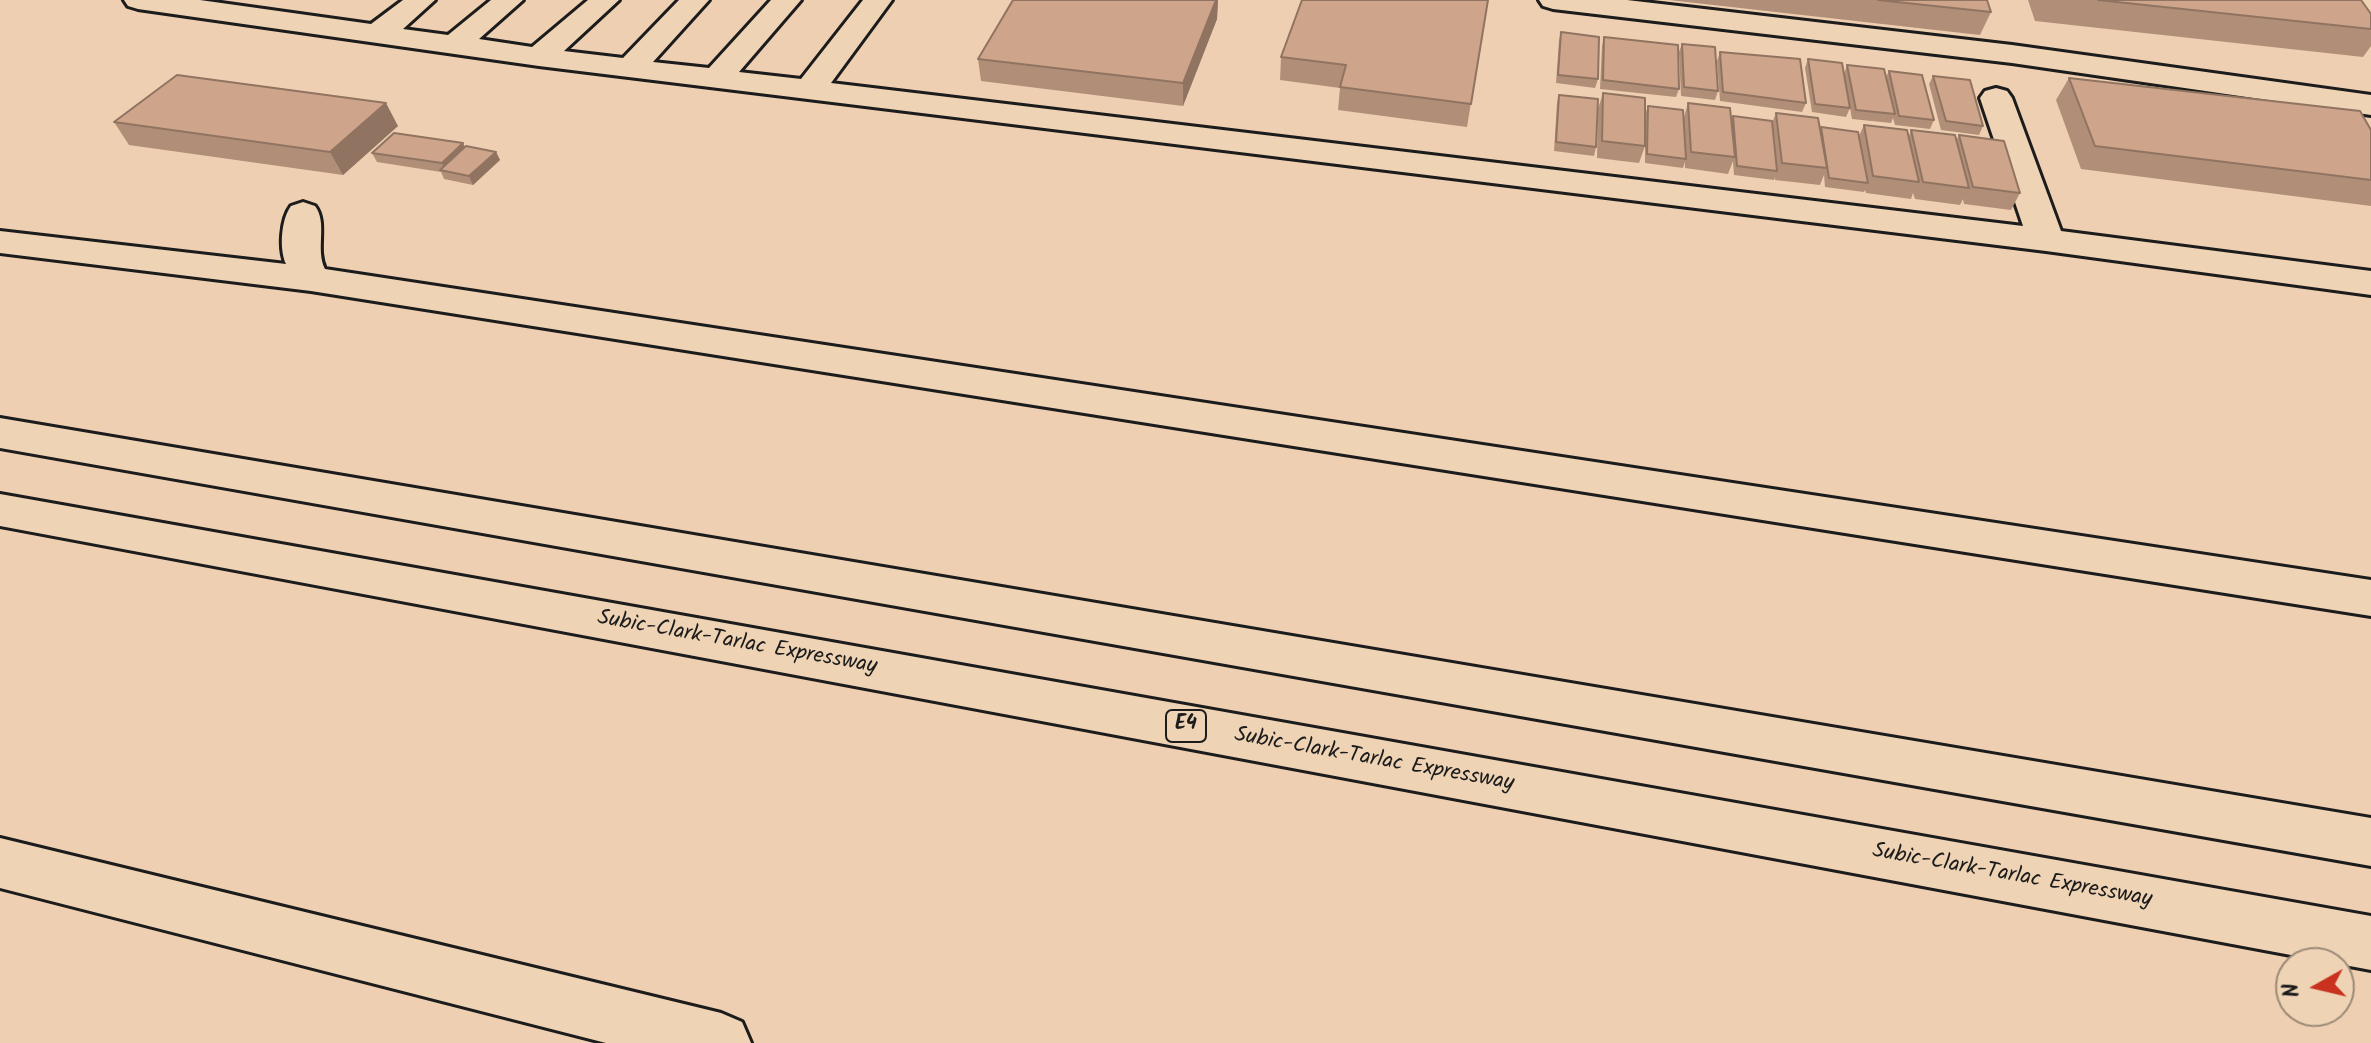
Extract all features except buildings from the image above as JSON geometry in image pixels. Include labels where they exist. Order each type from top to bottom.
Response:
[{"type":"main road","points":[[138,0],[231,6],[301,24],[539,57],[2046,240],[2371,283]]},
{"type":"main road","points":[[301,24],[334,0]]},
{"type":"main road","points":[[376,35],[421,0]]},
{"type":"main road","points":[[453,46],[509,0]]},
{"type":"main road","points":[[539,57],[605,0]]},
{"type":"main road","points":[[630,68],[695,0]]},
{"type":"main road","points":[[716,79],[787,0]]},
{"type":"main road","points":[[809,90],[878,0]]},
{"type":"main road","points":[[1553,0],[2012,54],[2371,105]]},
{"type":"main road","points":[[1996,98],[2046,240]]},
{"type":"main road","points":[[303,213],[300,256],[311,279]]},
{"type":"main road","points":[[0,242],[311,279],[2371,598]]},
{"type":"main road","points":[[0,433],[2371,842]]},
{"type":"main road","name":"Subic-Clark-Tarlac Expressway","points":[[0,510],[2371,943]]},
{"type":"main road","points":[[0,863],[721,1043]]}]
